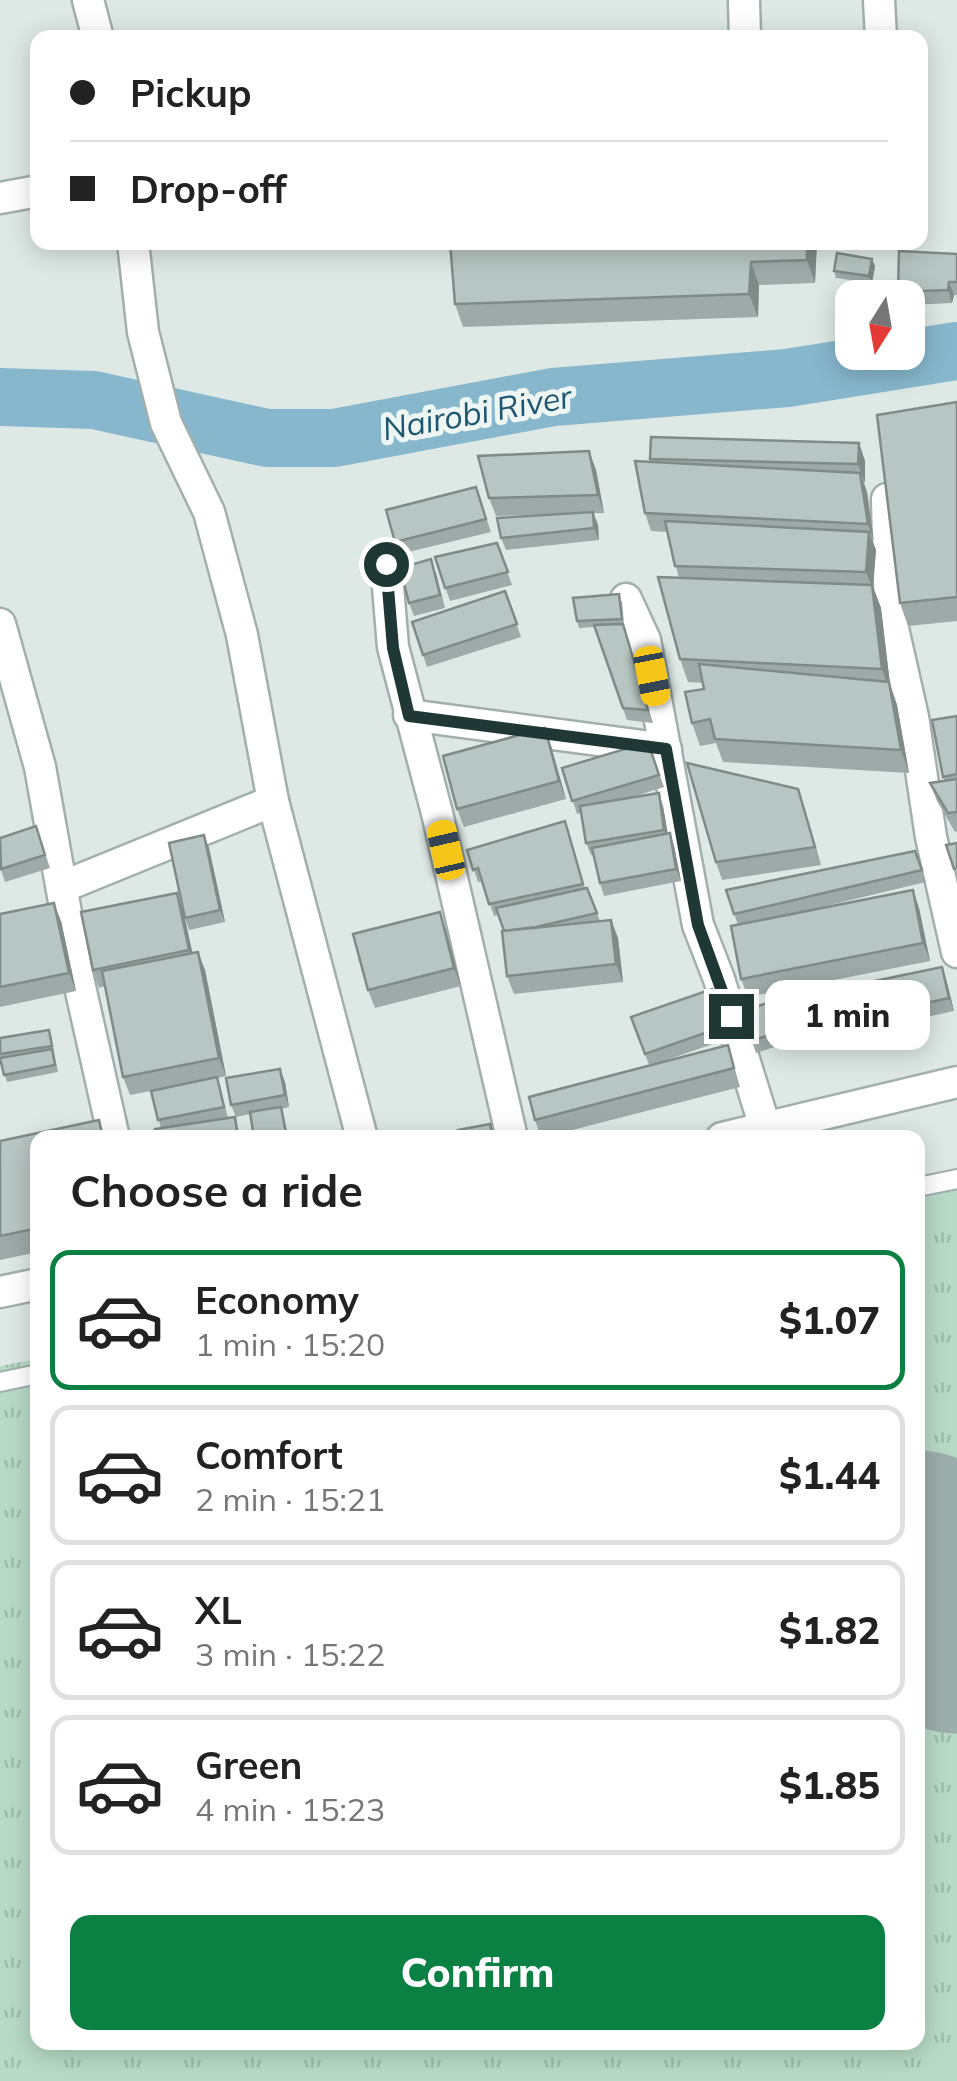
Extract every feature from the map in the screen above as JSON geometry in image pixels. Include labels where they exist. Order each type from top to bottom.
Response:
[{"type":"street","points":[[88,0],[96,30]]},
{"type":"street","points":[[744,0],[745,30]]},
{"type":"street","points":[[879,0],[880,30]]},
{"type":"street","points":[[0,198],[30,192]]},
{"type":"street","points":[[134,250],[143,332],[166,423],[209,512],[242,635],[273,802],[360,1130]]},
{"type":"street","points":[[888,500],[890,615],[913,717],[931,837],[957,952]]},
{"type":"street","points":[[386,564],[393,648],[437,813],[510,1130]]},
{"type":"street","points":[[626,599],[645,640],[698,925],[766,1127]]},
{"type":"street","points":[[0,624],[40,767],[76,969],[112,1130]]},
{"type":"street","points":[[409,716],[666,749]]},
{"type":"street","points":[[34,918],[65,898],[273,802]]},
{"type":"street","points":[[754,1130],[957,1082]]},
{"type":"street","points":[[0,1292],[30,1286]]},
{"type":"lane","points":[[925,1186],[957,1179]]},
{"type":"lane","points":[[0,1382],[30,1376]]},
{"type":"green space","points":[[957,1171],[957,2081],[0,2081],[0,1366],[30,1360],[30,2050],[925,2050],[925,1178]]},
{"type":"building","points":[[451,250],[807,250],[807,260],[751,262],[749,294],[455,304]]},
{"type":"building","points":[[899,251],[957,254],[957,282],[949,282],[948,290],[925,291],[925,280],[898,280]]},
{"type":"building","points":[[837,253],[872,259],[869,276],[834,271]]},
{"type":"building","points":[[957,402],[957,597],[900,603],[877,415]]},
{"type":"building","points":[[651,437],[859,443],[858,464],[650,459]]},
{"type":"building","points":[[589,451],[598,495],[489,498],[478,456]]},
{"type":"building","points":[[635,461],[860,473],[868,524],[645,513]]},
{"type":"building","points":[[476,487],[486,519],[395,542],[386,510]]},
{"type":"building","points":[[593,512],[594,528],[501,538],[497,518]]},
{"type":"building","points":[[665,521],[869,532],[866,572],[675,566]]},
{"type":"building","points":[[497,543],[508,572],[445,588],[435,557]]},
{"type":"building","points":[[431,559],[440,595],[409,603],[400,568]]},
{"type":"building","points":[[658,577],[872,585],[882,669],[680,659]]},
{"type":"building","points":[[505,591],[517,624],[423,655],[412,622]]},
{"type":"building","points":[[619,594],[622,619],[577,621],[573,598]]},
{"type":"building","points":[[623,624],[648,710],[623,708],[594,625]]},
{"type":"building","points":[[699,664],[889,682],[901,750],[715,739],[710,719],[692,723],[685,692],[704,689]]},
{"type":"building","points":[[957,716],[957,774],[943,777],[932,720]]},
{"type":"building","points":[[545,728],[559,781],[457,809],[443,756]]},
{"type":"building","points":[[648,742],[659,775],[572,801],[562,768]]},
{"type":"building","points":[[687,763],[798,789],[815,847],[716,862]]},
{"type":"building","points":[[957,779],[957,812],[948,813],[930,783]]},
{"type":"building","points":[[659,793],[664,830],[586,843],[580,806]]},
{"type":"building","points":[[565,821],[583,884],[489,904],[478,868],[473,870],[467,850]]},
{"type":"building","points":[[36,826],[45,855],[1,869],[0,838]]},
{"type":"building","points":[[670,833],[676,869],[600,883],[592,848]]},
{"type":"building","points":[[204,835],[220,910],[185,918],[169,843]]},
{"type":"building","points":[[957,843],[957,868],[954,869],[946,845]]},
{"type":"building","points":[[915,851],[922,870],[734,914],[726,890]]},
{"type":"building","points":[[587,888],[597,913],[504,931],[496,908]]},
{"type":"building","points":[[913,890],[923,943],[741,979],[731,926]]},
{"type":"building","points":[[177,893],[189,950],[93,970],[81,912]]},
{"type":"building","points":[[54,903],[69,973],[0,987],[0,914]]},
{"type":"building","points":[[440,912],[454,968],[368,990],[353,934]]},
{"type":"building","points":[[611,920],[616,964],[507,976],[502,931]]},
{"type":"building","points":[[198,952],[219,1058],[123,1077],[102,971]]},
{"type":"building","points":[[942,967],[949,998],[858,1018],[851,986]]},
{"type":"building","points":[[819,987],[829,1016],[751,1041],[742,1011]]},
{"type":"building","points":[[712,989],[725,1026],[645,1054],[631,1017]]},
{"type":"building","points":[[49,1030],[52,1046],[0,1054],[0,1038]]},
{"type":"building","points":[[728,1045],[734,1068],[535,1120],[529,1097]]},
{"type":"building","points":[[52,1049],[55,1065],[4,1075],[0,1058]]},
{"type":"building","points":[[280,1069],[285,1095],[231,1105],[226,1078]]},
{"type":"building","points":[[217,1077],[224,1107],[158,1120],[151,1091]]},
{"type":"building","points":[[281,1107],[285,1130],[253,1130],[250,1112]]},
{"type":"building","points":[[235,1117],[237,1130],[155,1130]]},
{"type":"building","points":[[99,1120],[101,1130],[52,1130]]},
{"type":"building","points":[[490,1124],[491,1130],[458,1130]]},
{"type":"building","points":[[30,1135],[30,1230],[0,1236],[0,1141]]},
{"type":"waterway","name":"Nairobi River","points":[[0,397],[94,400],[267,438],[334,438],[553,397],[787,378],[957,351]]},
{"type":"runway","points":[[925,1570],[957,1626]]},
{"type":"route","points":[[386,564],[393,648],[409,716],[666,749],[698,925],[731,1016]]}]
